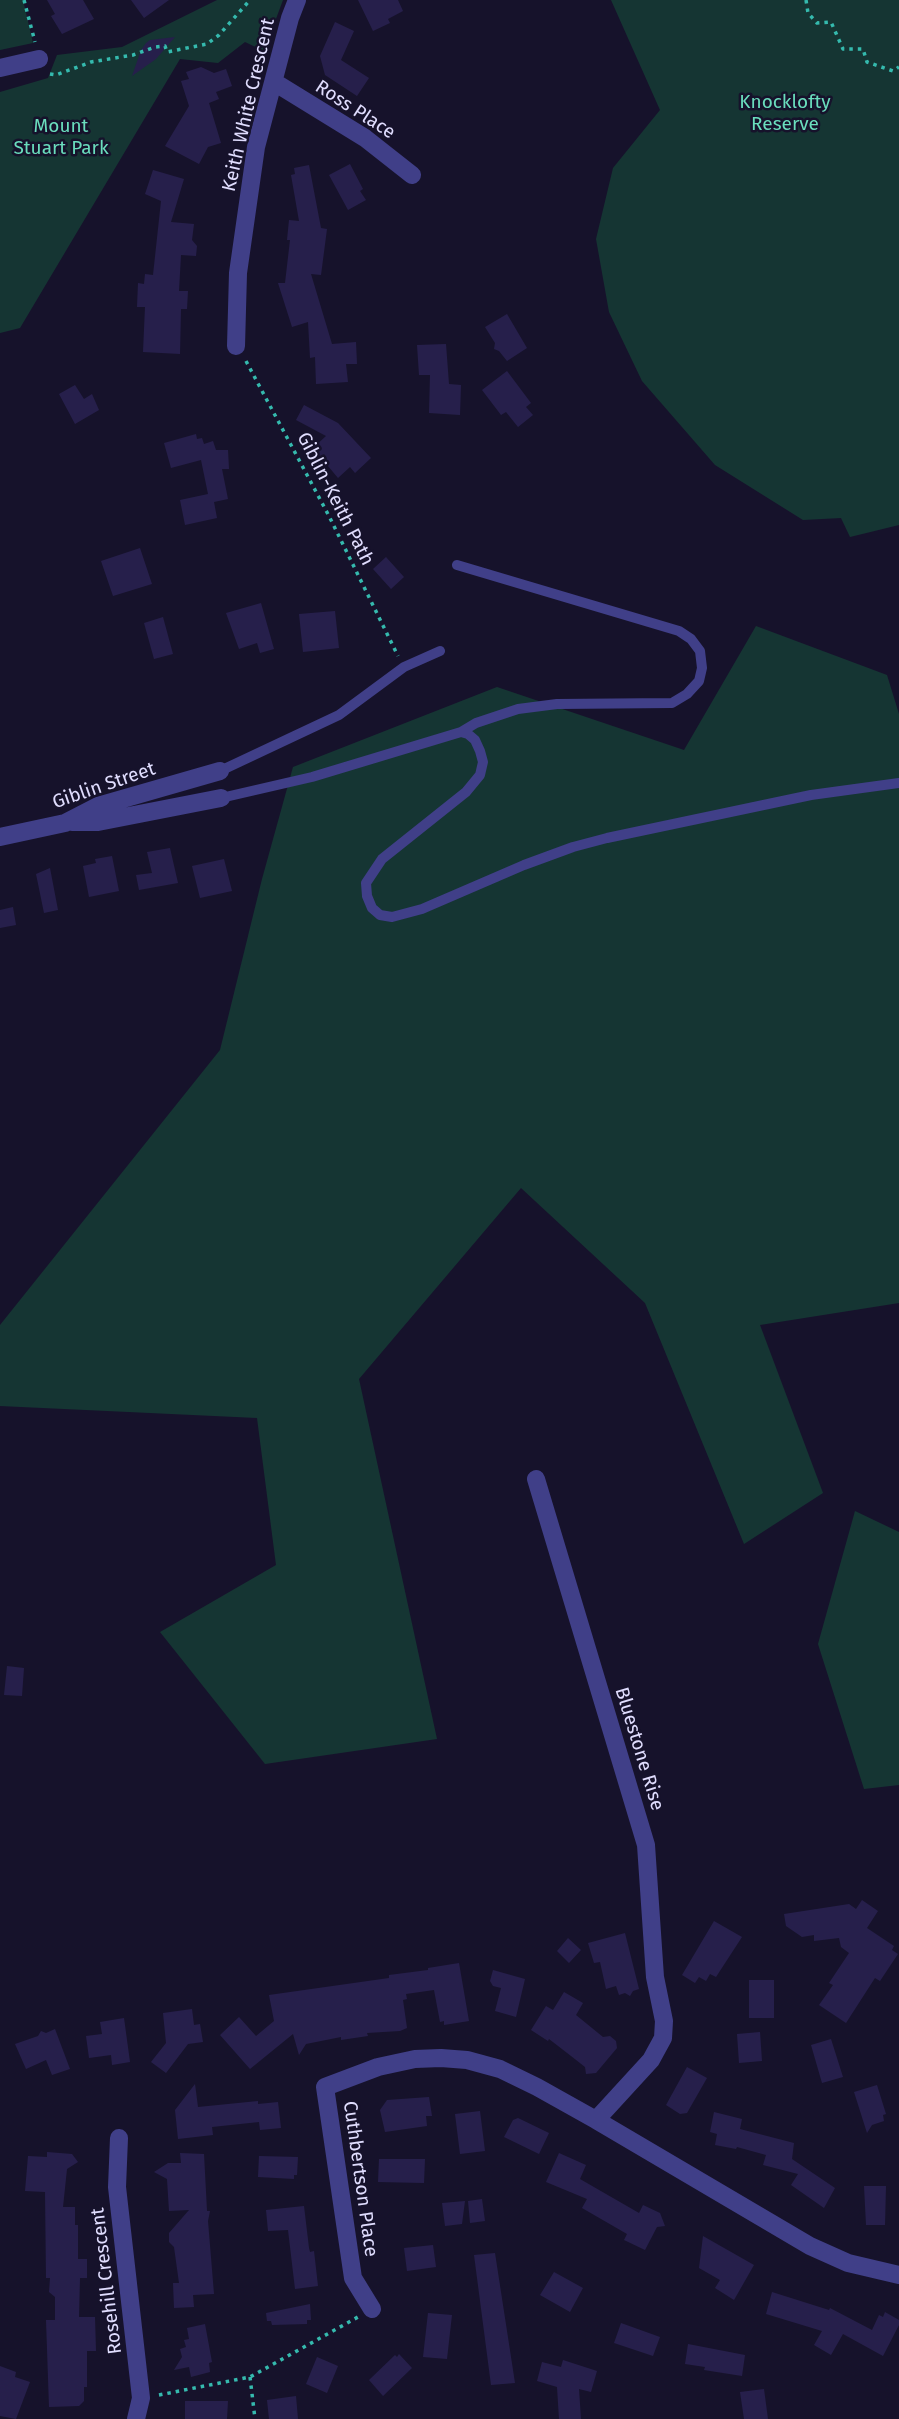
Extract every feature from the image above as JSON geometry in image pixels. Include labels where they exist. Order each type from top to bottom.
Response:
[{"type":"street","name":"Keith White Crescent","points":[[236,346],[238,273],[257,147],[290,18],[298,0]]},
{"type":"street","points":[[0,68],[37,51]]},
{"type":"street","name":"Ross Place","points":[[274,82],[365,138],[412,175]]},
{"type":"street","name":"Giblin Street","points":[[0,838],[65,822],[99,806],[220,771]]},
{"type":"street","points":[[65,822],[98,822],[221,798]]},
{"type":"street","name":"Bluestone Rise","points":[[536,1479],[646,1845],[654,1977],[664,2021],[663,2038],[651,2060],[596,2120]]},
{"type":"street","name":"Cuthbertson Place","points":[[372,2309],[353,2278],[325,2087],[378,2067],[415,2059],[467,2060],[500,2069],[596,2120],[810,2246],[848,2263],[899,2275]]},
{"type":"street","name":"Rosehill Crescent","points":[[119,2138],[117,2187],[141,2398],[136,2419]]},
{"type":"lane","points":[[221,798],[312,777],[461,732],[476,723],[517,709],[557,704],[672,703],[687,694],[699,681],[702,667],[700,651],[691,639],[678,631],[457,565]]},
{"type":"lane","points":[[220,771],[339,715],[404,667],[440,651]]},
{"type":"lane","points":[[461,732],[475,740],[480,751],[483,762],[480,775],[466,792],[382,859],[372,872],[366,883],[368,896],[372,908],[380,915],[407,915],[524,865],[572,847],[607,838],[811,795],[899,783]]},
{"type":"path","points":[[24,0],[43,74],[56,75],[91,62],[133,55],[155,47],[165,46],[167,51],[207,44],[250,0]]},
{"type":"path","points":[[806,0],[808,13],[817,23],[831,22],[843,49],[863,49],[867,62],[893,71],[899,67]]},
{"type":"path","name":"Giblin-Keith Path","points":[[236,346],[254,373],[329,516],[404,667]]},
{"type":"path","points":[[141,2398],[250,2377],[372,2309]]},
{"type":"path","points":[[250,2377],[255,2419]]},
{"type":"green space","points":[[0,0],[23,0],[33,43],[0,50]]},
{"type":"green space","name":"Mount Stuart Park","points":[[217,0],[283,0],[264,51],[245,42],[218,63],[180,59],[20,328],[0,333],[0,92],[48,78],[57,55],[122,47]]},
{"type":"green space","name":"Knocklofty Reserve","points":[[611,0],[899,0],[899,525],[850,537],[841,518],[803,520],[715,465],[642,381],[609,312],[596,239],[613,168],[660,110]]},
{"type":"green space","points":[[756,626],[887,675],[899,714],[899,1303],[760,1325],[823,1493],[744,1544],[645,1303],[521,1188],[359,1379],[437,1739],[265,1764],[160,1632],[276,1565],[257,1418],[0,1406],[0,1325],[220,1050],[293,767],[497,687],[684,750]]},
{"type":"green space","points":[[855,1511],[899,1532],[899,1785],[864,1789],[818,1644]]},
{"type":"building","points":[[47,0],[83,0],[94,19],[62,34],[51,16],[55,14]]},
{"type":"building","points":[[131,0],[169,0],[144,18]]},
{"type":"building","points":[[358,0],[398,0],[403,11],[388,19],[390,23],[373,31]]},
{"type":"building","points":[[335,22],[354,31],[341,60],[369,78],[357,96],[325,75],[320,56]]},
{"type":"building","points":[[175,37],[156,59],[132,76],[146,43],[150,40]]},
{"type":"building","points":[[201,67],[214,73],[226,69],[232,86],[216,92],[219,99],[209,103],[221,143],[208,147],[199,164],[165,146],[189,106],[181,81],[189,79],[186,72]]},
{"type":"building","points":[[350,164],[366,200],[348,210],[329,175]]},
{"type":"building","points":[[309,165],[321,228],[327,229],[321,275],[311,274],[332,344],[356,342],[357,364],[346,364],[348,382],[316,384],[315,357],[310,358],[308,322],[292,327],[278,283],[285,283],[290,240],[287,240],[289,220],[299,221],[291,175],[295,174],[294,168]]},
{"type":"building","points":[[153,170],[184,179],[171,222],[194,224],[192,240],[197,246],[196,256],[181,255],[179,291],[188,291],[187,309],[181,309],[180,354],[143,352],[145,307],[137,307],[138,283],[144,284],[145,274],[153,275],[161,201],[145,194]]},
{"type":"building","points":[[507,314],[527,348],[507,361],[494,349],[495,343],[485,327]]},
{"type":"building","points":[[446,344],[449,384],[461,385],[460,415],[429,413],[430,375],[419,375],[417,345]]},
{"type":"building","points":[[507,371],[531,403],[526,407],[533,415],[518,427],[506,412],[501,415],[482,390]]},
{"type":"building","points":[[75,385],[84,399],[92,394],[99,410],[75,424],[59,394]]},
{"type":"building","points":[[304,405],[338,423],[371,458],[355,473],[350,467],[338,478],[313,448],[326,436],[296,420]]},
{"type":"building","points":[[196,434],[197,439],[202,438],[204,444],[213,441],[216,450],[228,450],[229,469],[222,469],[228,499],[214,502],[217,518],[185,525],[180,500],[208,494],[201,460],[171,468],[164,443]]},
{"type":"building","points":[[140,548],[152,584],[113,596],[101,561]]},
{"type":"building","points":[[386,557],[404,577],[391,589],[373,569]]},
{"type":"building","points":[[261,603],[274,649],[260,653],[257,643],[239,649],[226,613]]},
{"type":"building","points":[[335,611],[339,648],[303,652],[299,614]]},
{"type":"building","points":[[163,617],[173,654],[154,659],[144,623]]},
{"type":"building","points":[[170,848],[178,883],[139,890],[136,875],[152,873],[147,852]]},
{"type":"building","points":[[112,856],[119,891],[89,897],[83,866],[96,863],[95,859]]},
{"type":"building","points":[[224,859],[232,891],[200,898],[192,866]]},
{"type":"building","points":[[50,868],[58,910],[44,913],[36,874]]},
{"type":"building","points":[[13,907],[16,925],[0,928],[0,910]]},
{"type":"building","points":[[7,1666],[24,1668],[22,1696],[4,1695]]},
{"type":"building","points":[[862,1900],[878,1911],[867,1928],[894,1946],[892,1950],[898,1954],[880,1981],[875,1978],[846,2023],[819,2005],[833,1985],[829,1983],[849,1953],[841,1947],[839,1938],[814,1941],[814,1935],[802,1937],[786,1926],[784,1914],[849,1904],[856,1909]]},
{"type":"building","points":[[714,1921],[742,1937],[716,1977],[710,1974],[706,1981],[699,1977],[695,1983],[682,1975]]},
{"type":"building","points":[[625,1933],[639,1989],[633,1991],[630,1996],[625,1993],[619,1995],[616,1986],[606,1989],[600,1962],[594,1963],[588,1943]]},
{"type":"building","points":[[568,1938],[581,1950],[569,1963],[557,1951]]},
{"type":"building","points":[[459,1963],[469,2021],[444,2025],[444,2021],[440,2022],[434,1990],[406,1994],[407,1999],[403,2000],[407,2028],[306,2044],[299,2055],[293,2034],[250,2069],[220,2035],[239,2017],[256,2036],[274,2021],[269,1995],[389,1978],[389,1975]]},
{"type":"building","points":[[493,1970],[525,1979],[516,2017],[495,2011],[501,1988],[493,1986],[490,1981]]},
{"type":"building","points":[[749,1980],[774,1980],[774,2018],[749,2018]]},
{"type":"building","points":[[564,1992],[583,2003],[576,2015],[603,2037],[610,2036],[616,2041],[617,2048],[596,2073],[586,2074],[585,2067],[549,2039],[548,2041],[531,2030],[546,2006],[553,2010]]},
{"type":"building","points":[[192,2009],[194,2025],[200,2024],[203,2042],[188,2044],[166,2073],[151,2062],[166,2043],[163,2013]]},
{"type":"building","points":[[124,2018],[130,2062],[112,2065],[111,2055],[89,2058],[86,2036],[102,2034],[100,2022]]},
{"type":"building","points":[[55,2029],[70,2069],[52,2075],[46,2060],[26,2069],[15,2044],[38,2036],[41,2031],[46,2033]]},
{"type":"building","points":[[760,2032],[762,2061],[739,2063],[737,2034]]},
{"type":"building","points":[[831,2039],[843,2077],[822,2083],[811,2045]]},
{"type":"building","points":[[687,2067],[707,2078],[687,2113],[680,2114],[666,2105]]},
{"type":"building","points":[[195,2084],[198,2107],[258,2101],[258,2104],[278,2102],[281,2128],[260,2130],[259,2122],[212,2127],[213,2135],[178,2139],[175,2110]]},
{"type":"building","points":[[877,2085],[886,2114],[883,2115],[884,2121],[872,2125],[867,2133],[854,2092]]},
{"type":"building","points":[[429,2097],[432,2116],[426,2116],[427,2126],[385,2132],[380,2110],[387,2100]]},
{"type":"building","points":[[480,2111],[485,2151],[460,2154],[455,2114]]},
{"type":"building","points":[[714,2112],[742,2119],[740,2129],[794,2143],[792,2159],[835,2188],[824,2208],[791,2185],[798,2174],[763,2165],[766,2155],[737,2147],[715,2145],[717,2134],[710,2132]]},
{"type":"building","points":[[518,2118],[549,2133],[539,2154],[504,2137],[513,2120]]},
{"type":"building","points":[[47,2152],[72,2154],[78,2162],[67,2169],[63,2207],[75,2207],[78,2259],[87,2259],[87,2278],[80,2278],[79,2317],[95,2317],[96,2351],[87,2351],[87,2387],[84,2387],[84,2401],[79,2406],[49,2407],[46,2320],[55,2320],[55,2297],[49,2292],[50,2278],[46,2278],[45,2192],[25,2191],[28,2156],[47,2157]]},
{"type":"building","points":[[180,2153],[204,2154],[214,2294],[193,2295],[194,2307],[174,2308],[173,2283],[179,2283],[174,2247],[169,2242],[169,2233],[189,2210],[169,2211],[167,2179],[154,2172],[168,2163],[181,2163]]},
{"type":"building","points":[[559,2153],[586,2165],[580,2179],[639,2213],[643,2205],[660,2213],[665,2226],[657,2227],[645,2250],[624,2240],[627,2234],[582,2208],[587,2199],[546,2182]]},
{"type":"building","points":[[259,2156],[298,2157],[297,2175],[294,2175],[294,2179],[258,2177]]},
{"type":"building","points":[[379,2159],[425,2159],[424,2183],[378,2182]]},
{"type":"building","points":[[864,2186],[886,2186],[885,2225],[866,2225]]},
{"type":"building","points":[[482,2199],[485,2221],[470,2223],[468,2201]]},
{"type":"building","points":[[465,2201],[462,2224],[445,2226],[442,2203]]},
{"type":"building","points":[[304,2206],[309,2248],[310,2252],[314,2251],[318,2286],[295,2289],[288,2230],[268,2231],[266,2210]]},
{"type":"building","points":[[703,2236],[754,2265],[734,2300],[715,2288],[720,2280],[699,2268]]},
{"type":"building","points":[[433,2245],[436,2267],[407,2271],[404,2248]]},
{"type":"building","points":[[495,2253],[515,2383],[491,2385],[474,2255]]},
{"type":"building","points":[[554,2272],[583,2288],[570,2312],[540,2295]]},
{"type":"building","points":[[772,2292],[829,2310],[830,2308],[872,2330],[879,2315],[883,2317],[885,2312],[899,2320],[899,2325],[883,2356],[843,2334],[831,2355],[814,2345],[822,2331],[766,2314]]},
{"type":"building","points":[[310,2304],[311,2320],[307,2320],[307,2324],[272,2325],[271,2321],[267,2321],[266,2313]]},
{"type":"building","points":[[428,2313],[452,2315],[447,2359],[423,2357]]},
{"type":"building","points":[[621,2323],[660,2337],[653,2356],[614,2343]]},
{"type":"building","points":[[205,2324],[212,2362],[209,2363],[210,2372],[191,2377],[189,2367],[174,2370],[182,2357],[180,2349],[186,2347],[184,2340],[189,2339],[187,2328]]},
{"type":"building","points":[[688,2344],[745,2355],[742,2376],[685,2364]]},
{"type":"building","points":[[399,2354],[412,2368],[383,2396],[369,2380]]},
{"type":"building","points":[[317,2357],[338,2366],[327,2393],[306,2384]]},
{"type":"building","points":[[563,2360],[597,2371],[591,2392],[579,2389],[581,2419],[559,2419],[557,2387],[537,2381],[542,2362],[561,2367]]},
{"type":"building","points":[[0,2366],[16,2372],[15,2377],[30,2382],[16,2419],[0,2416]]},
{"type":"building","points":[[764,2389],[768,2419],[744,2419],[740,2392]]},
{"type":"building","points":[[296,2396],[298,2419],[269,2419],[267,2400]]},
{"type":"building","points":[[185,2401],[228,2401],[227,2419],[185,2419]]}]
